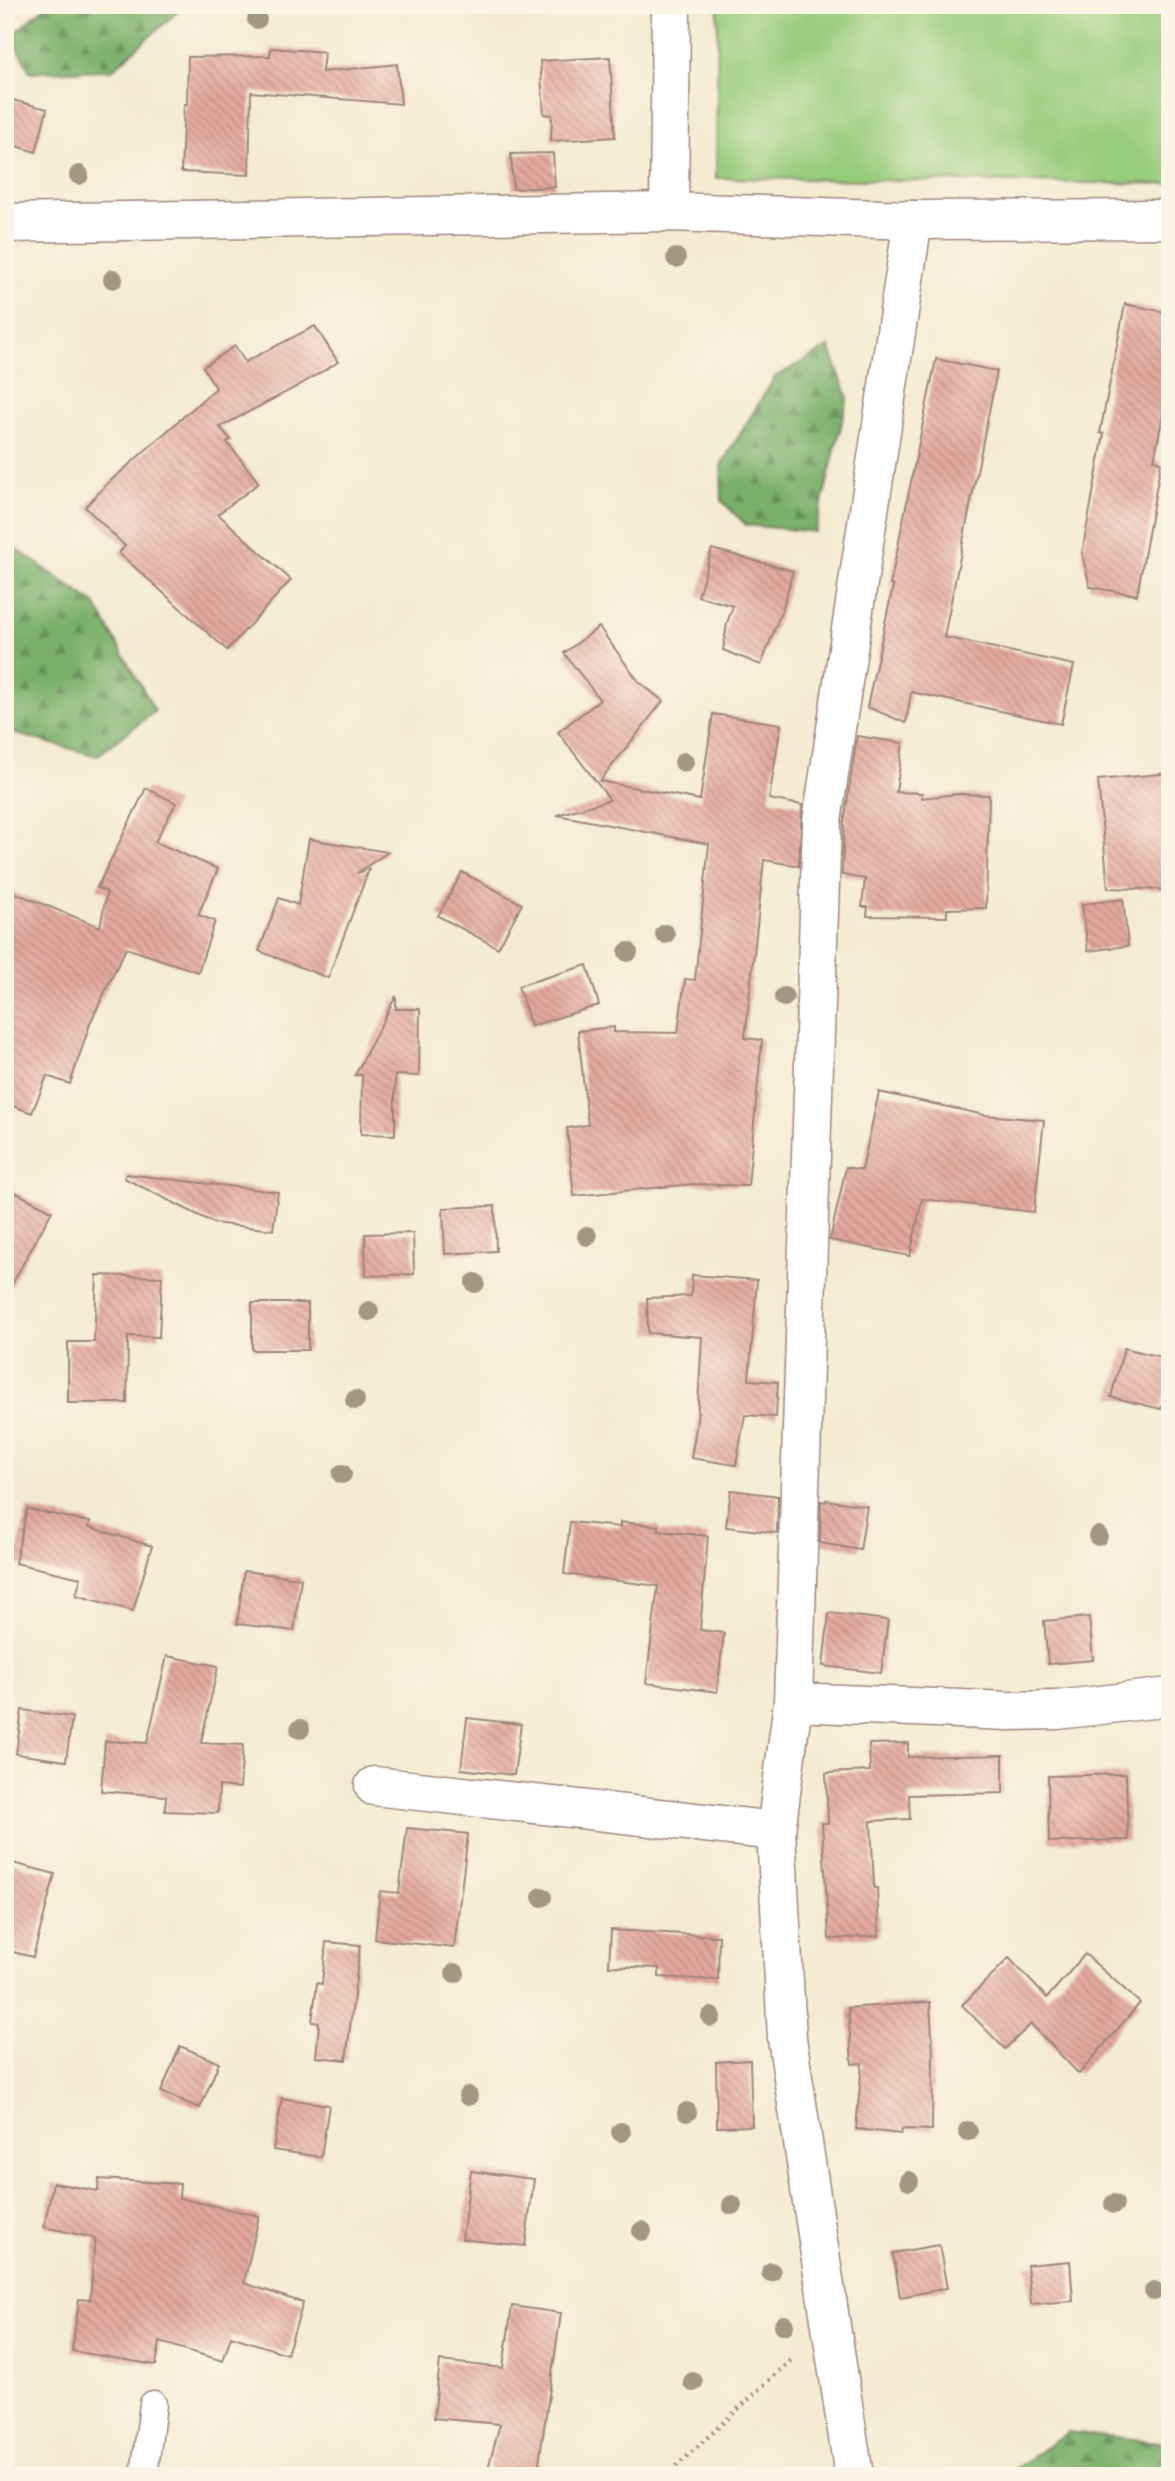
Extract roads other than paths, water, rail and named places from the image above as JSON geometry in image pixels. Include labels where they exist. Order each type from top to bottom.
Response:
[{"type":"street","points":[[669,212],[671,5]]},
{"type":"street","points":[[5,223],[669,212],[913,219],[1170,219]]},
{"type":"street","points":[[853,2476],[787,2038],[776,1831],[793,1702],[822,821],[913,219]]},
{"type":"street","points":[[793,1702],[1007,1711],[1057,1710],[1170,1697]]},
{"type":"street","points":[[374,1786],[776,1831]]},
{"type":"lane","points":[[144,2476],[153,2404]]}]
